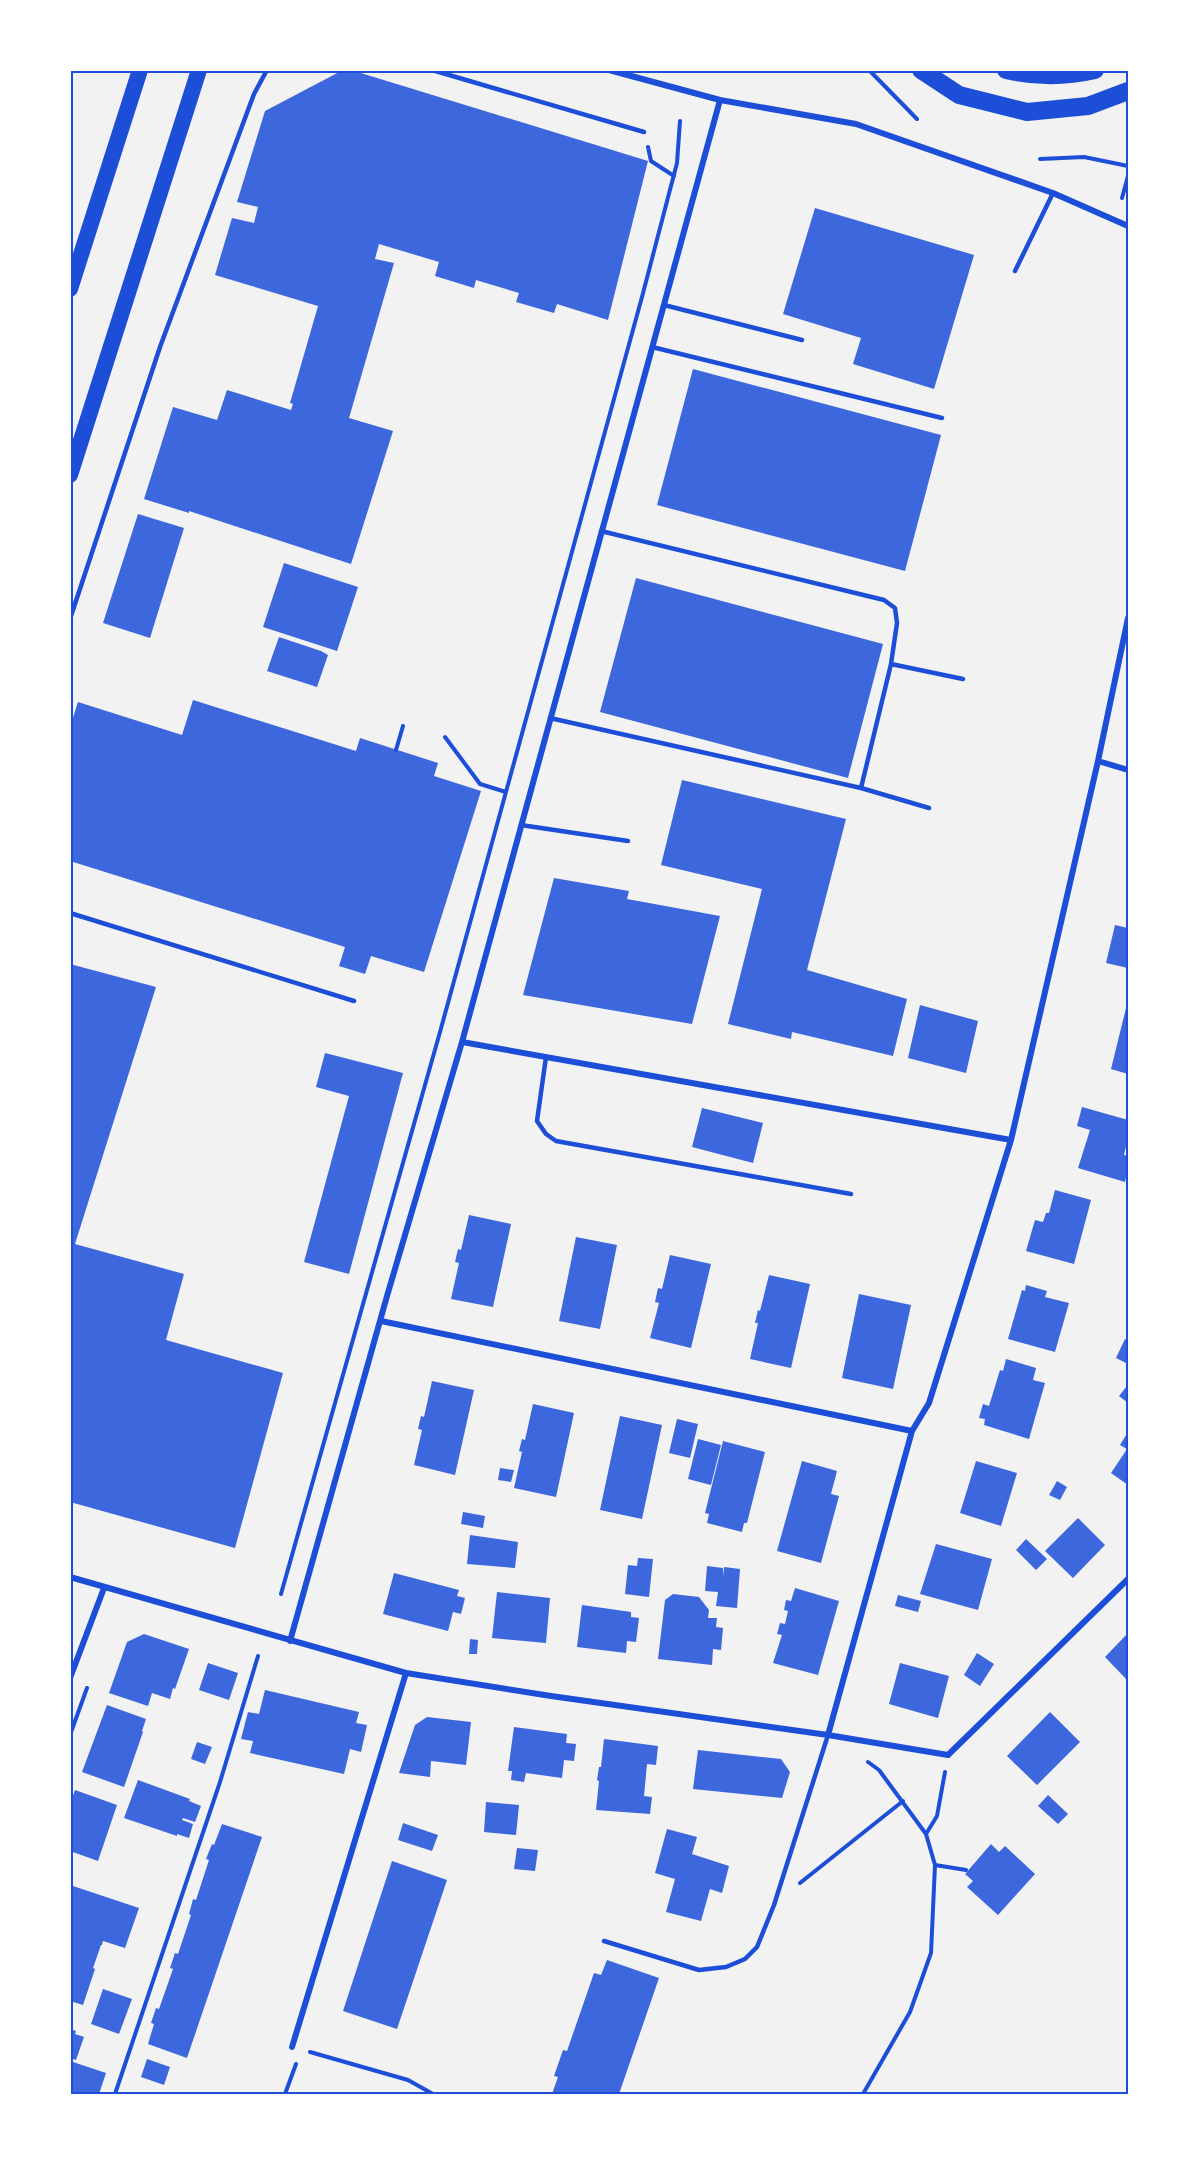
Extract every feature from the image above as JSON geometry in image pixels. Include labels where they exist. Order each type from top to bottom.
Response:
[{"type":"highway","points":[[70,288],[140,70]]},
{"type":"highway","points":[[70,475],[199,70]]},
{"type":"highway","points":[[921,70],[959,95],[1027,112],[1088,106],[1128,91]]},
{"type":"highway","points":[[1006,70],[1026,75],[1057,76],[1095,70]]},
{"type":"street","points":[[609,70],[720,100],[856,124],[1053,193],[1128,226]]},
{"type":"street","points":[[290,1641],[462,1042],[720,100]]},
{"type":"street","points":[[828,1735],[912,1431],[929,1403],[1011,1140],[1098,761],[1128,618]]},
{"type":"street","points":[[1098,761],[1128,770]]},
{"type":"street","points":[[462,1042],[1011,1140]]},
{"type":"street","points":[[381,1320],[912,1431]]},
{"type":"street","points":[[70,1577],[406,1673],[828,1735],[948,1755],[1128,1580]]},
{"type":"street","points":[[70,1678],[104,1588]]},
{"type":"street","points":[[292,2047],[406,1673]]},
{"type":"lane","points":[[70,619],[160,347],[254,94],[267,70]]},
{"type":"lane","points":[[432,70],[644,132]]},
{"type":"lane","points":[[1015,272],[1053,193]]},
{"type":"lane","points":[[664,304],[802,340]]},
{"type":"lane","points":[[652,347],[942,418]]},
{"type":"lane","points":[[601,531],[884,600],[895,609],[897,623],[891,664],[861,788]]},
{"type":"lane","points":[[891,664],[963,680]]},
{"type":"lane","points":[[550,718],[861,788],[929,808]]},
{"type":"lane","points":[[521,825],[628,841]]},
{"type":"lane","points":[[70,913],[354,1001]]},
{"type":"lane","points":[[546,1057],[537,1121],[546,1134],[556,1141],[850,1194]]},
{"type":"lane","points":[[604,1941],[699,1970],[726,1967],[745,1959],[757,1947],[774,1905],[828,1735]]},
{"type":"path","points":[[869,70],[917,119]]},
{"type":"path","points":[[281,1594],[506,792],[674,176],[680,121]]},
{"type":"path","points":[[644,132],[651,161],[674,176]]},
{"type":"path","points":[[1040,159],[1084,157],[1128,166]]},
{"type":"path","points":[[1122,198],[1128,176]]},
{"type":"path","points":[[396,750],[403,726]]},
{"type":"path","points":[[445,737],[480,784],[506,792]]},
{"type":"path","points":[[116,2094],[220,1782],[258,1656]]},
{"type":"path","points":[[926,1833],[937,1816],[948,1755]]},
{"type":"path","points":[[861,1760],[879,1770],[926,1833],[935,1865],[931,1953],[910,2012],[863,2094]]},
{"type":"path","points":[[774,1905],[903,1801]]},
{"type":"path","points":[[935,1865],[966,1870]]},
{"type":"path","points":[[301,2049],[408,2080],[433,2094]]},
{"type":"path","points":[[285,2094],[298,2058]]},
{"type":"building","points":[[343,70],[351,70],[648,161],[608,320],[557,304],[554,313],[516,302],[519,293],[476,280],[474,288],[435,276],[439,262],[379,244],[375,259],[394,263],[349,418],[393,431],[351,564],[189,511],[189,513],[144,499],[173,407],[217,420],[227,390],[291,410],[293,404],[290,403],[318,306],[215,275],[232,218],[254,223],[258,207],[237,202],[265,111]]},
{"type":"building","points":[[815,208],[974,255],[934,389],[853,364],[861,338],[783,314]]},
{"type":"building","points":[[693,369],[941,435],[905,571],[657,505]]},
{"type":"building","points":[[138,514],[184,528],[150,638],[103,623]]},
{"type":"building","points":[[284,563],[358,587],[337,651],[263,627]]},
{"type":"building","points":[[636,578],[883,644],[848,778],[600,712]]},
{"type":"building","points":[[279,637],[328,655],[317,687],[267,671]]},
{"type":"building","points":[[193,700],[356,751],[360,738],[438,763],[434,776],[481,791],[424,972],[371,956],[365,974],[339,966],[345,947],[70,861],[70,727],[78,702],[182,735]]},
{"type":"building","points":[[682,780],[846,819],[807,970],[907,999],[893,1056],[792,1032],[791,1039],[728,1024],[762,889],[661,865]]},
{"type":"building","points":[[554,878],[629,891],[627,899],[720,916],[692,1024],[523,995]]},
{"type":"building","points":[[1115,925],[1128,928],[1128,968],[1106,963]]},
{"type":"building","points":[[70,964],[156,987],[75,1244],[184,1274],[166,1340],[283,1373],[235,1548],[70,1502]]},
{"type":"building","points":[[920,1005],[978,1021],[966,1073],[908,1058]]},
{"type":"building","points":[[1126,1008],[1128,1008],[1128,1074],[1111,1069]]},
{"type":"building","points":[[325,1053],[403,1073],[349,1274],[304,1262],[349,1096],[316,1087]]},
{"type":"building","points":[[1082,1107],[1128,1120],[1128,1138],[1124,1155],[1128,1156],[1128,1169],[1125,1182],[1078,1168],[1090,1130],[1077,1126]]},
{"type":"building","points":[[702,1108],[763,1123],[753,1163],[692,1147]]},
{"type":"building","points":[[1055,1190],[1091,1200],[1074,1264],[1026,1251],[1035,1220],[1043,1222],[1046,1213],[1049,1213]]},
{"type":"building","points":[[469,1215],[511,1224],[493,1307],[451,1299],[459,1263],[455,1262],[458,1249],[461,1250]]},
{"type":"building","points":[[576,1237],[617,1245],[600,1329],[559,1321]]},
{"type":"building","points":[[670,1255],[711,1264],[691,1348],[650,1338],[659,1303],[655,1302],[658,1288],[662,1289]]},
{"type":"building","points":[[769,1275],[810,1284],[791,1368],[750,1359],[758,1323],[755,1323]]},
{"type":"building","points":[[1026,1285],[1047,1291],[1045,1297],[1069,1303],[1055,1352],[1008,1339],[1022,1290],[1025,1291]]},
{"type":"building","points":[[859,1294],[911,1305],[893,1389],[842,1378]]},
{"type":"building","points":[[1125,1339],[1128,1341],[1128,1364],[1116,1358]]},
{"type":"building","points":[[1006,1359],[1036,1368],[1033,1380],[1045,1383],[1029,1439],[984,1425],[985,1419],[979,1418],[983,1404],[989,1406],[1000,1370],[1003,1371]]},
{"type":"building","points":[[432,1381],[474,1390],[455,1475],[414,1465],[422,1430],[418,1429],[421,1416],[424,1417]]},
{"type":"building","points":[[1128,1387],[1128,1403],[1119,1396]]},
{"type":"building","points":[[533,1404],[574,1413],[556,1497],[514,1488],[522,1452],[519,1451],[522,1439],[525,1440]]},
{"type":"building","points":[[620,1416],[662,1425],[642,1519],[600,1510]]},
{"type":"building","points":[[677,1419],[698,1424],[690,1458],[669,1453]]},
{"type":"building","points":[[1128,1432],[1128,1485],[1111,1473],[1127,1449],[1120,1445]]},
{"type":"building","points":[[698,1439],[721,1445],[711,1485],[688,1479]]},
{"type":"building","points":[[723,1441],[765,1452],[747,1523],[744,1523],[742,1532],[707,1523],[709,1514],[705,1513]]},
{"type":"building","points":[[802,1461],[837,1471],[831,1494],[839,1496],[821,1563],[777,1551]]},
{"type":"building","points":[[976,1461],[1017,1473],[1001,1526],[960,1513]]},
{"type":"building","points":[[500,1468],[514,1470],[511,1482],[498,1480]]},
{"type":"building","points":[[1057,1481],[1067,1487],[1060,1500],[1049,1495]]},
{"type":"building","points":[[463,1512],[485,1516],[483,1528],[461,1524]]},
{"type":"building","points":[[1078,1518],[1105,1545],[1073,1578],[1045,1551]]},
{"type":"building","points":[[470,1535],[518,1542],[515,1568],[467,1564]]},
{"type":"building","points":[[1026,1539],[1047,1559],[1036,1570],[1016,1550]]},
{"type":"building","points":[[936,1544],[992,1559],[978,1610],[920,1594]]},
{"type":"building","points":[[638,1558],[653,1559],[649,1597],[625,1594],[628,1565],[637,1566]]},
{"type":"building","points":[[707,1566],[723,1568],[724,1576],[724,1567],[740,1569],[737,1608],[716,1606],[718,1592],[705,1591]]},
{"type":"building","points":[[394,1573],[459,1590],[457,1596],[465,1598],[461,1614],[453,1612],[448,1631],[383,1614]]},
{"type":"building","points":[[795,1588],[839,1601],[818,1675],[773,1663],[782,1635],[777,1634],[780,1623],[785,1624],[788,1611],[784,1610],[786,1600],[791,1601]]},
{"type":"building","points":[[497,1592],[550,1598],[546,1643],[492,1638]]},
{"type":"building","points":[[673,1594],[699,1597],[709,1610],[708,1618],[717,1618],[716,1627],[723,1628],[721,1650],[713,1649],[712,1665],[658,1659],[665,1600]]},
{"type":"building","points":[[898,1595],[921,1601],[918,1612],[895,1606]]},
{"type":"building","points":[[582,1605],[631,1612],[631,1617],[639,1618],[636,1642],[627,1641],[626,1653],[577,1647]]},
{"type":"building","points":[[1128,1633],[1128,1681],[1105,1657]]},
{"type":"building","points":[[144,1634],[189,1649],[170,1699],[152,1693],[148,1706],[109,1693],[127,1642]]},
{"type":"building","points":[[470,1639],[478,1640],[477,1654],[469,1654]]},
{"type":"building","points":[[977,1653],[994,1664],[980,1686],[964,1675]]},
{"type":"building","points":[[208,1663],[238,1673],[229,1700],[199,1690]]},
{"type":"building","points":[[900,1663],[949,1676],[938,1718],[889,1704]]},
{"type":"building","points":[[265,1690],[359,1712],[356,1723],[367,1725],[361,1752],[350,1749],[344,1774],[250,1753],[253,1741],[241,1739],[248,1712],[259,1714]]},
{"type":"building","points":[[107,1705],[146,1719],[124,1787],[82,1772]]},
{"type":"building","points":[[1050,1712],[1080,1742],[1037,1785],[1007,1756]]},
{"type":"building","points":[[427,1717],[471,1722],[466,1765],[431,1761],[430,1777],[399,1773],[415,1725]]},
{"type":"building","points":[[514,1727],[567,1734],[566,1743],[576,1744],[574,1761],[564,1760],[562,1778],[526,1773],[524,1782],[511,1780],[512,1771],[508,1771]]},
{"type":"building","points":[[604,1739],[658,1746],[656,1765],[647,1764],[644,1796],[652,1797],[650,1814],[596,1810],[599,1781],[597,1780]]},
{"type":"building","points":[[197,1742],[212,1747],[205,1764],[191,1759]]},
{"type":"building","points":[[698,1750],[781,1759],[790,1772],[782,1798],[693,1789]]},
{"type":"building","points":[[138,1780],[190,1799],[189,1801],[201,1806],[195,1822],[183,1818],[182,1820],[193,1824],[189,1838],[124,1818]]},
{"type":"building","points":[[75,1790],[117,1805],[98,1861],[70,1851],[70,1804]]},
{"type":"building","points":[[1048,1795],[1068,1814],[1058,1824],[1038,1806]]},
{"type":"building","points":[[486,1802],[519,1805],[516,1835],[484,1832]]},
{"type":"building","points":[[403,1823],[438,1835],[432,1851],[398,1840]]},
{"type":"building","points":[[222,1824],[262,1837],[187,2058],[148,2044],[154,2024],[151,2023],[156,2008],[159,2009],[173,1969],[170,1968],[175,1953],[178,1954],[191,1915],[189,1914],[193,1899],[196,1900],[209,1860],[206,1859]]},
{"type":"building","points":[[667,1829],[697,1837],[692,1854],[729,1866],[722,1893],[710,1889],[701,1921],[666,1912],[675,1879],[655,1873]]},
{"type":"building","points":[[991,1844],[999,1852],[1005,1846],[1035,1874],[998,1915],[967,1887],[973,1881],[965,1874]]},
{"type":"building","points":[[517,1848],[538,1850],[535,1871],[514,1869]]},
{"type":"building","points":[[392,1861],[447,1880],[397,2029],[343,2011]]},
{"type":"building","points":[[70,1885],[139,1908],[125,1948],[103,1941],[83,2005],[70,2001]]},
{"type":"building","points":[[607,1960],[659,1978],[619,2094],[552,2094],[558,2077],[554,2076],[563,2050],[567,2051],[594,1973],[601,1975]]},
{"type":"building","points":[[103,1989],[132,1999],[119,2034],[91,2024]]},
{"type":"building","points":[[70,2029],[76,2031],[75,2034],[84,2037],[76,2060],[70,2058]]},
{"type":"building","points":[[147,2059],[170,2067],[164,2085],[141,2077]]},
{"type":"building","points":[[70,2061],[106,2073],[99,2094],[70,2094]]}]
